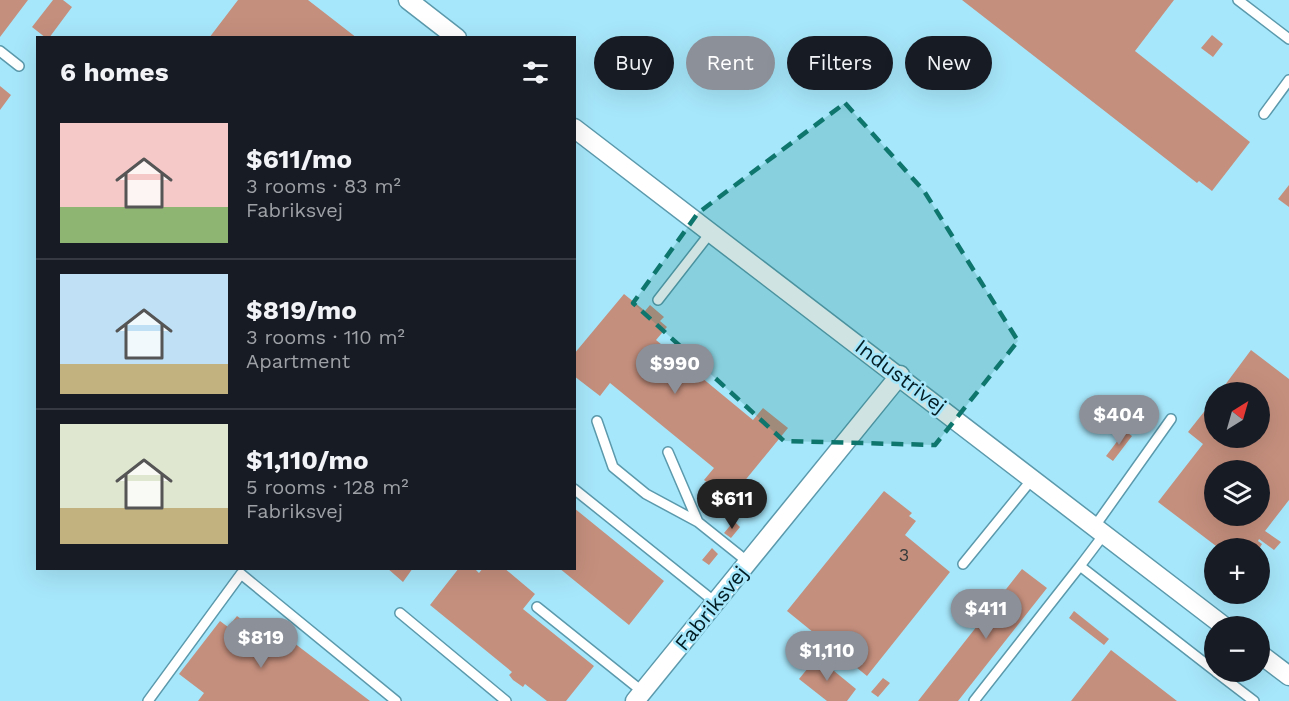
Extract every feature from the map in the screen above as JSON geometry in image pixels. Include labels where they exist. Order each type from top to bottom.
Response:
[{"type":"street","points":[[408,0],[454,36]]},
{"type":"street","name":"Industrivej","points":[[576,130],[900,375],[1211,616]]},
{"type":"street","name":"Fabriksvej","points":[[639,696],[900,375]]},
{"type":"street","points":[[1270,662],[1289,676]]},
{"type":"lane","points":[[1238,0],[1289,39]]},
{"type":"lane","points":[[0,51],[19,66]]},
{"type":"lane","points":[[1264,114],[1289,80]]},
{"type":"lane","points":[[658,300],[711,232]]},
{"type":"lane","points":[[974,701],[1080,566],[1100,530],[1171,419]]},
{"type":"lane","points":[[597,420],[613,466],[646,494],[698,522],[748,562]]},
{"type":"lane","points":[[668,452],[698,522]]},
{"type":"lane","points":[[963,564],[1033,478]]},
{"type":"lane","points":[[576,491],[715,602]]},
{"type":"lane","points":[[1080,566],[1204,663]]},
{"type":"lane","points":[[148,701],[241,574],[396,701]]},
{"type":"lane","points":[[537,607],[639,696]]},
{"type":"lane","points":[[400,613],[506,701]]},
{"type":"lane","points":[[1229,682],[1254,701]]},
{"type":"highlighted area","points":[[845,103],[924,191],[1018,341],[935,445],[784,441],[633,303],[698,213]]},
{"type":"building","points":[[0,0],[28,0],[0,37]]},
{"type":"building","points":[[53,0],[63,0],[72,7],[50,36],[43,36],[32,27]]},
{"type":"building","points":[[238,0],[308,0],[354,36],[211,36]]},
{"type":"building","points":[[962,0],[1174,0],[1135,51],[1250,142],[1212,191],[1199,181],[1197,183]]},
{"type":"building","points":[[1212,35],[1223,44],[1213,57],[1201,48]]},
{"type":"building","points":[[0,86],[11,95],[0,110]]},
{"type":"building","points":[[1289,185],[1289,207],[1278,199]]},
{"type":"building","points":[[624,294],[645,311],[650,305],[664,317],[660,321],[667,327],[656,340],[753,420],[763,408],[788,428],[729,500],[704,480],[714,468],[610,383],[600,396],[576,378],[576,352]]},
{"type":"building","points":[[1251,350],[1289,379],[1289,500],[1270,525],[1270,460],[1204,460],[1204,526],[1269,526],[1265,531],[1281,542],[1274,550],[1270,547],[1270,538],[1205,538],[1158,502],[1203,444],[1188,432],[1204,412],[1204,448],[1270,448],[1270,382],[1227,382]]},
{"type":"building","points":[[1149,403],[1154,407],[1141,424],[1136,420]]},
{"type":"building","points":[[1125,431],[1132,436],[1113,461],[1106,456]]},
{"type":"building","points":[[884,491],[912,513],[909,516],[916,521],[905,535],[950,572],[867,676],[787,611]]},
{"type":"building","points":[[576,510],[664,581],[629,625],[561,570],[576,570]]},
{"type":"building","points":[[734,521],[740,527],[731,538],[724,533]]},
{"type":"building","points":[[712,548],[718,554],[709,565],[702,560]]},
{"type":"building","points":[[1022,569],[1047,588],[958,701],[918,701]]},
{"type":"building","points":[[389,570],[412,570],[403,582]]},
{"type":"building","points":[[457,570],[476,570],[479,573],[481,570],[506,570],[535,594],[523,609],[594,666],[566,701],[547,701],[525,684],[523,687],[513,680],[509,675],[512,672],[430,605]]},
{"type":"building","points":[[1074,611],[1109,639],[1104,645],[1069,618]]},
{"type":"building","points":[[237,616],[256,630],[264,620],[370,701],[198,701],[204,693],[179,674],[220,621],[228,627]]},
{"type":"building","points":[[1111,650],[1177,701],[1071,701]]},
{"type":"building","points":[[826,651],[840,663],[834,670],[820,659]]},
{"type":"building","points":[[817,657],[856,689],[847,701],[827,701],[799,679]]},
{"type":"building","points":[[883,678],[890,683],[878,697],[871,692]]}]
